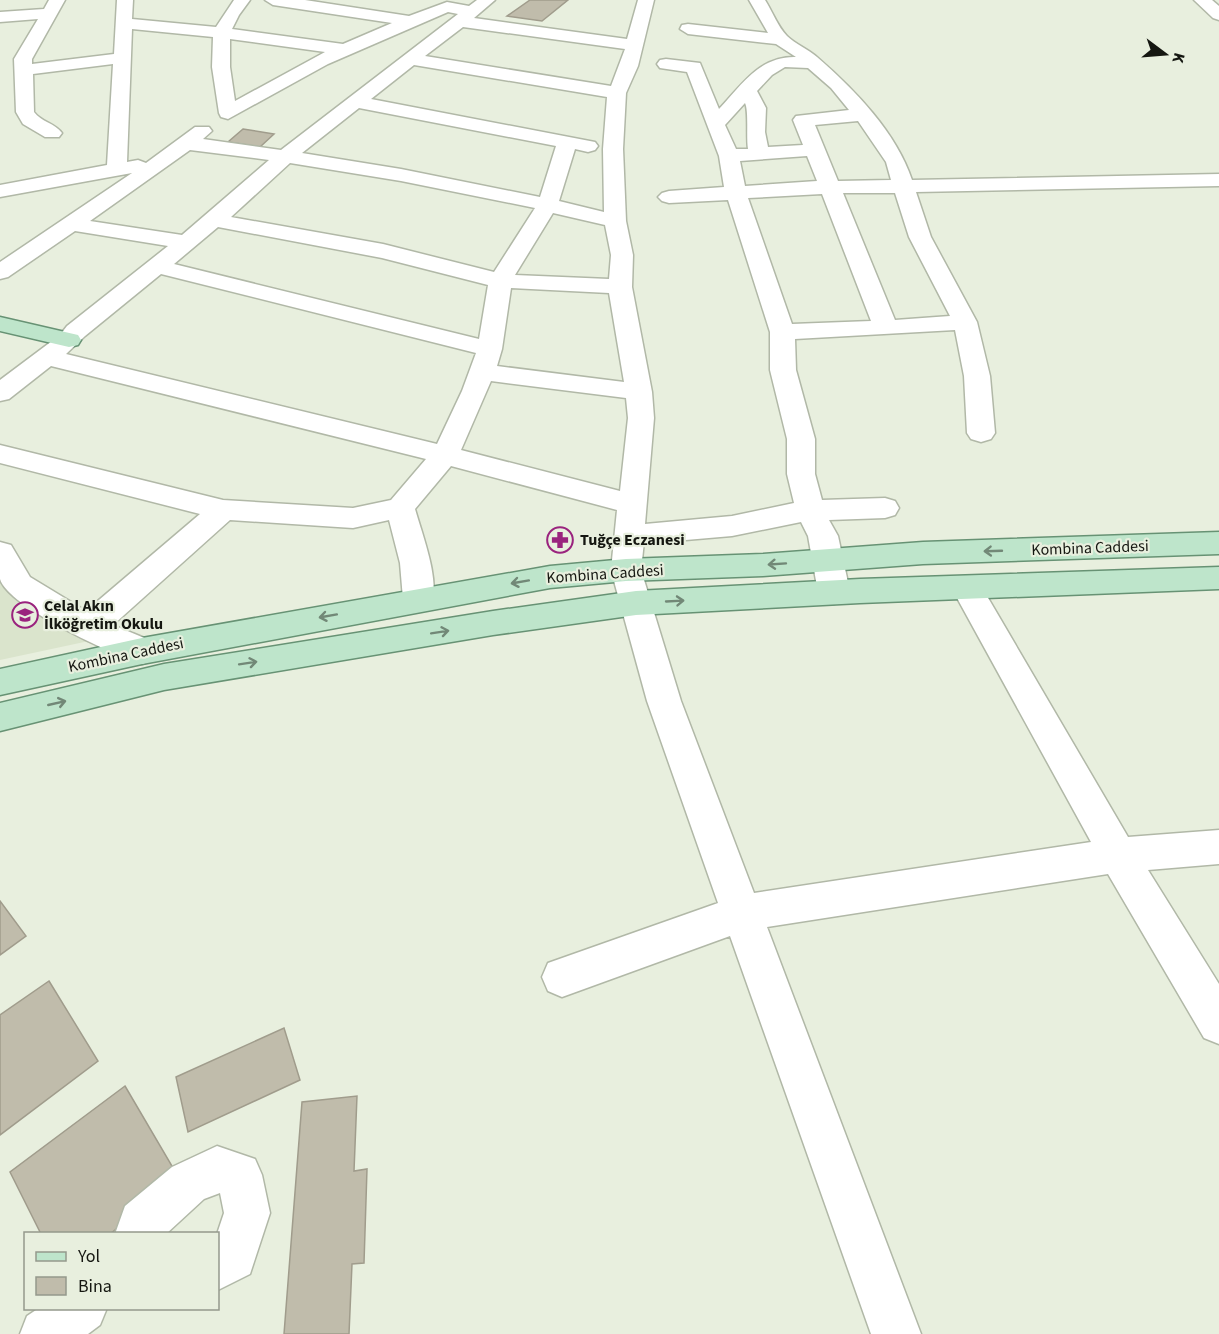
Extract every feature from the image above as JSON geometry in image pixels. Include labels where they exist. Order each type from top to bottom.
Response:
[{"type":"main road","points":[[0,324],[69,340]]},
{"type":"main road","name":"Kombina Caddesi","points":[[0,682],[142,651],[550,577],[626,570],[827,561],[923,553],[1219,543]]},
{"type":"main road","name":"Kombina Caddesi","points":[[0,717],[164,677],[493,623],[636,603],[834,592],[1219,578]]},
{"type":"street","points":[[117,170],[126,24],[125,0]]},
{"type":"street","points":[[228,113],[219,45],[221,34],[231,12],[242,0]]},
{"type":"street","points":[[273,0],[411,21]]},
{"type":"street","points":[[646,0],[629,66],[617,93],[613,150],[615,221],[622,255],[620,287],[639,392],[641,418],[626,570],[664,700],[896,1334]]},
{"type":"street","points":[[757,0],[780,39],[837,84],[863,115],[896,162],[920,237],[964,322],[977,376],[981,433]]},
{"type":"street","points":[[1202,0],[1219,15]]},
{"type":"street","points":[[7,11],[53,6]]},
{"type":"street","points":[[52,133],[30,120],[25,112],[23,59],[39,27],[53,6]]},
{"type":"street","points":[[0,393],[69,340],[155,266],[214,220],[286,156],[410,59],[464,8]]},
{"type":"street","points":[[0,272],[161,162],[228,113],[322,60],[411,21],[464,8],[633,45]]},
{"type":"street","points":[[126,24],[193,29],[346,50]]},
{"type":"street","points":[[688,29],[780,39]]},
{"type":"street","points":[[23,70],[123,58]]},
{"type":"street","points":[[410,59],[617,93]]},
{"type":"street","points":[[715,124],[766,71],[781,62],[813,63]]},
{"type":"street","points":[[666,64],[694,67],[729,156],[736,193],[782,332],[783,370],[801,439],[801,474],[810,510],[824,536],[834,592]]},
{"type":"street","points":[[747,90],[757,108],[754,132],[759,155]]},
{"type":"street","points":[[355,102],[613,150]]},
{"type":"street","points":[[863,115],[803,120],[813,150],[886,328]]},
{"type":"street","points":[[184,143],[286,156],[548,204],[615,221]]},
{"type":"street","points":[[0,454],[223,510],[353,518],[400,508],[445,454],[486,361],[500,281],[548,204],[567,143]]},
{"type":"street","points":[[729,156],[813,150]]},
{"type":"street","points":[[0,191],[161,162]]},
{"type":"street","points":[[669,197],[828,187],[1061,185],[1219,180]]},
{"type":"street","points":[[214,220],[383,251],[500,281],[620,287]]},
{"type":"street","points":[[69,224],[185,242]]},
{"type":"street","points":[[155,266],[486,361],[639,392]]},
{"type":"street","points":[[782,332],[964,322]]},
{"type":"street","points":[[46,357],[445,454],[633,504]]},
{"type":"street","points":[[400,508],[416,563],[419,599]]},
{"type":"street","points":[[651,533],[732,526],[810,510],[885,508]]},
{"type":"street","points":[[88,628],[223,510]]},
{"type":"street","points":[[0,553],[19,585],[88,628],[142,651]]},
{"type":"street","points":[[966,587],[1118,855],[1219,1023]]},
{"type":"street","points":[[562,977],[742,913],[1118,855],[1219,847]]},
{"type":"street","points":[[139,1232],[142,1223],[188,1183],[217,1169],[239,1175],[247,1213],[233,1257],[219,1265]]},
{"type":"street","points":[[45,1334],[79,1310]]},
{"type":"shaded area","name":"Celal Akın İlköğretim Okulu","points":[[0,577],[89,641],[0,660]]},
{"type":"building","points":[[530,0],[568,0],[542,21],[507,16]]},
{"type":"building","points":[[243,129],[274,134],[260,147],[228,142]]},
{"type":"building","points":[[0,901],[26,936],[0,955]]},
{"type":"building","points":[[49,981],[98,1061],[0,1135],[0,1015]]},
{"type":"building","points":[[284,1028],[300,1080],[188,1132],[176,1077]]},
{"type":"building","points":[[125,1086],[179,1178],[112,1232],[40,1232],[10,1172]]},
{"type":"building","points":[[357,1096],[354,1171],[367,1169],[364,1263],[352,1264],[349,1334],[284,1334],[302,1102]]},
{"type":"place","name":"Tuğçe Eczanesi","points":[[560,540]]},
{"type":"place","name":"Celal Akın İlköğretim Okulu","points":[[25,615]]}]
